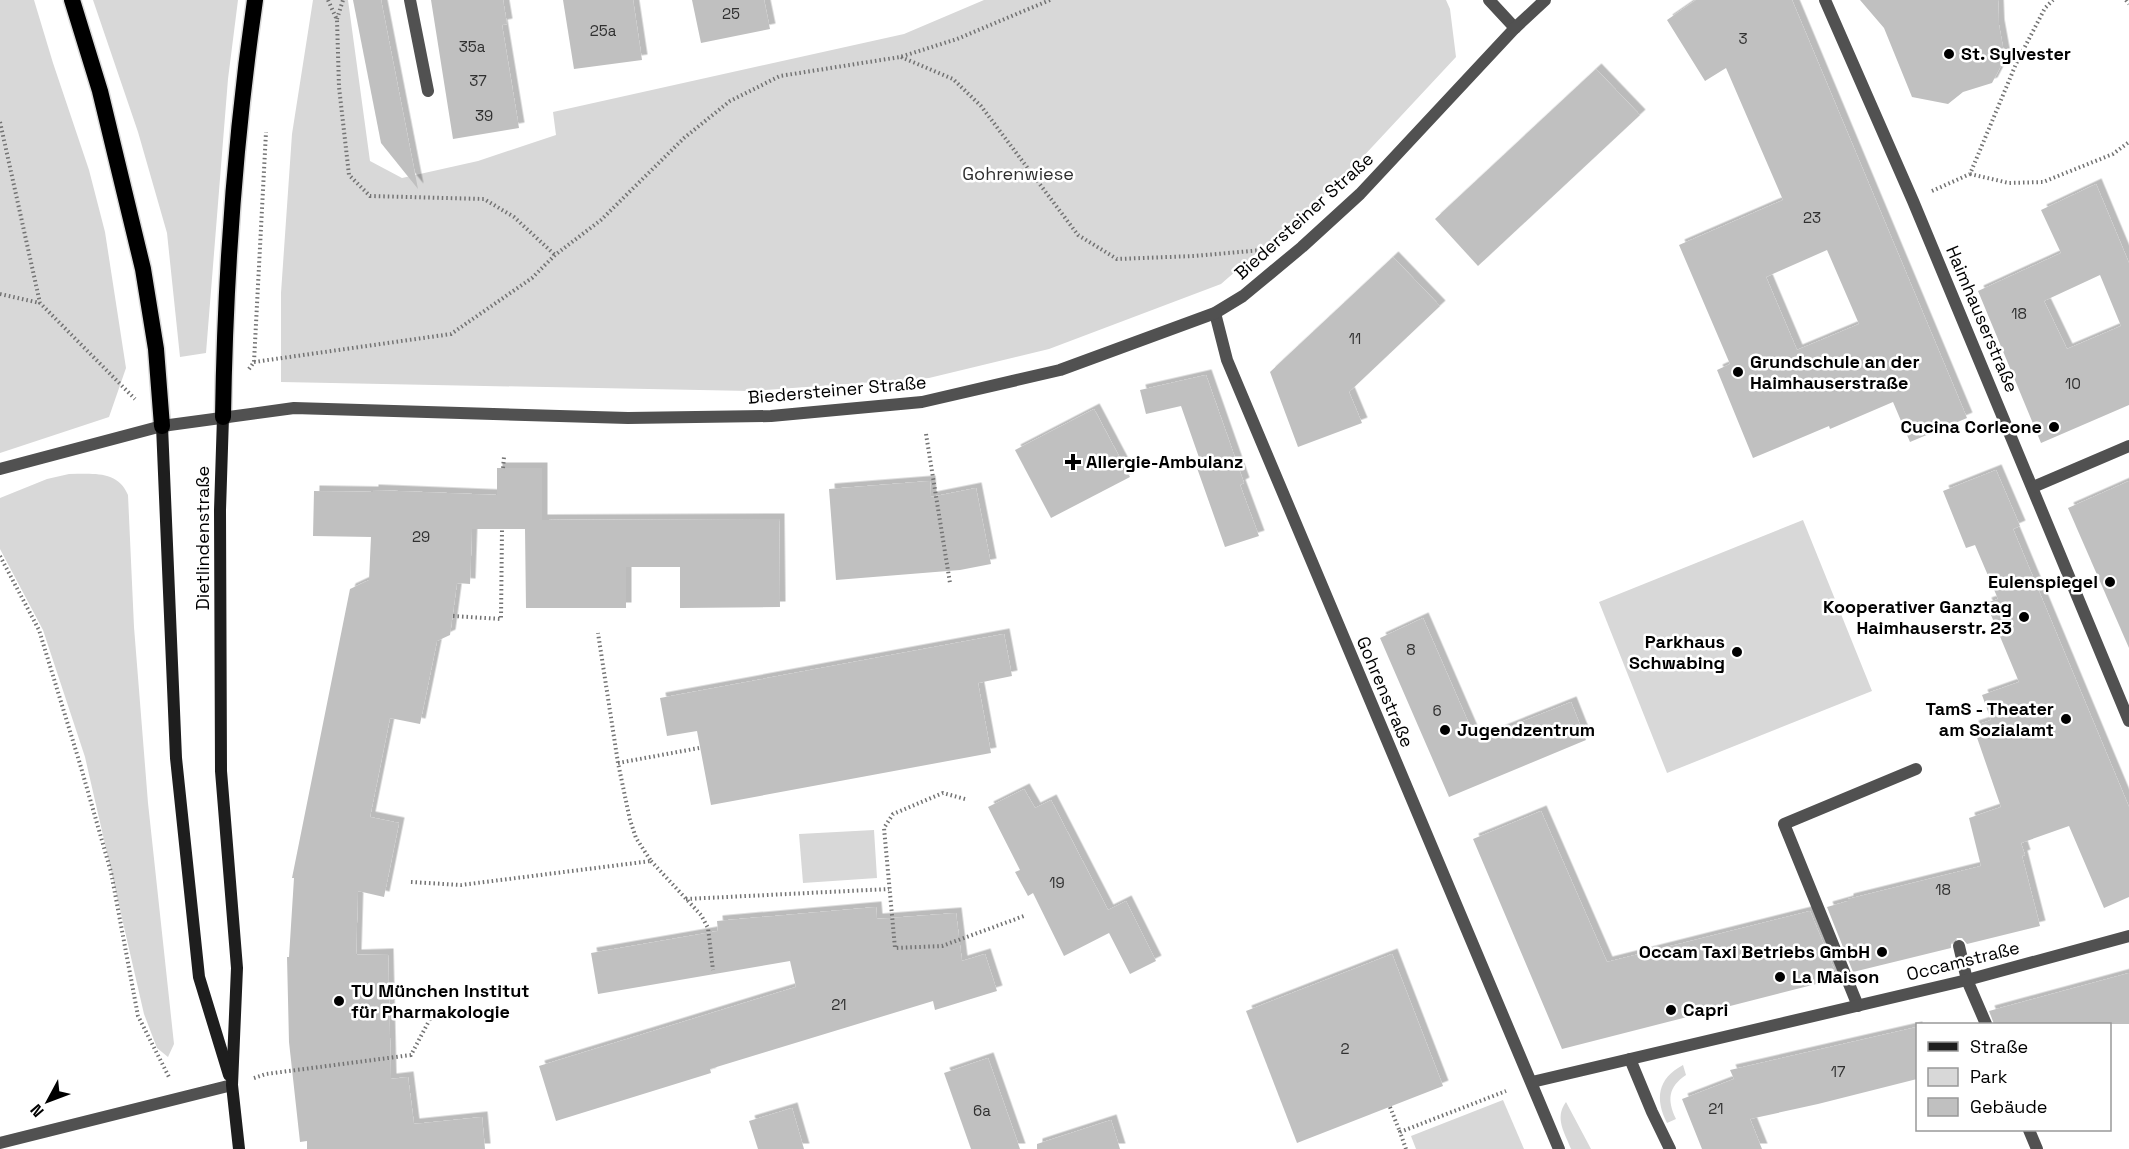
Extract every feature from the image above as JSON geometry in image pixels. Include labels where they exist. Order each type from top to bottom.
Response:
[{"type":"highway","points":[[72,0],[100,91],[143,269],[156,349],[162,426]]},
{"type":"highway","points":[[223,417],[224,347],[237,152],[255,0]]},
{"type":"main road","name":"Dietlindenstraße","points":[[223,417],[220,503],[221,771],[237,968],[232,1085],[239,1149]]},
{"type":"main road","name":"Dietlindenstraße","points":[[162,426],[176,758],[189,887],[199,977],[232,1085]]},
{"type":"street","points":[[410,0],[428,91]]},
{"type":"street","points":[[1489,0],[1515,28]]},
{"type":"street","name":"Biedersteiner Straße","points":[[0,469],[162,426],[294,408],[628,418],[759,416],[922,402],[1060,370],[1215,313],[1243,296],[1360,194],[1515,28],[1545,0]]},
{"type":"street","name":"Haimhauserstraße","points":[[1825,0],[1913,201],[2129,721]]},
{"type":"street","name":"Gohrenstraße","points":[[1215,313],[1227,360],[1559,1149]]},
{"type":"street","points":[[2033,488],[2129,446]]},
{"type":"street","points":[[1857,1006],[1784,825],[1916,769]]},
{"type":"street","name":"Occamstraße","points":[[1532,1082],[1967,980],[2129,936]]},
{"type":"street","points":[[1959,946],[1967,980],[1986,1023]]},
{"type":"street","points":[[1630,1059],[1670,1149]]},
{"type":"street","points":[[0,1143],[179,1096],[232,1085]]},
{"type":"street","points":[[2029,1131],[2037,1149]]},
{"type":"path","points":[[328,0],[337,20]]},
{"type":"path","points":[[343,0],[337,20],[339,87],[349,175],[370,196],[484,199],[514,217],[555,255]]},
{"type":"path","points":[[254,362],[451,334],[532,278],[555,255],[601,220],[684,138],[730,101],[780,76],[900,57],[957,39],[1050,0]]},
{"type":"path","points":[[1970,174],[2016,64],[2045,8],[2053,0]]},
{"type":"path","points":[[2126,0],[2129,4]]},
{"type":"path","points":[[900,57],[953,79],[981,106],[1078,235],[1118,259],[1194,256],[1302,246]]},
{"type":"path","points":[[0,122],[40,303],[162,426]]},
{"type":"path","points":[[248,371],[254,362],[267,124]]},
{"type":"path","points":[[1913,201],[1970,174],[2009,183],[2043,182],[2113,154],[2129,142]]},
{"type":"path","points":[[0,294],[40,303]]},
{"type":"path","points":[[926,434],[950,583]]},
{"type":"path","points":[[503,468],[504,457]]},
{"type":"path","points":[[453,616],[501,619],[502,529]]},
{"type":"path","points":[[0,556],[39,630],[80,764],[111,872],[138,1016],[179,1096]]},
{"type":"path","points":[[598,633],[618,763],[636,838],[651,861],[701,915],[708,928],[713,970]]},
{"type":"path","points":[[618,763],[699,748]]},
{"type":"path","points":[[965,800],[943,793],[892,814],[887,820],[884,828],[894,948],[942,946],[1024,916]]},
{"type":"path","points":[[411,882],[461,885],[651,861]]},
{"type":"path","points":[[686,899],[889,888]]},
{"type":"path","points":[[232,1085],[266,1074],[411,1055],[430,1019]]},
{"type":"path","points":[[1400,1132],[1506,1091]]},
{"type":"path","points":[[1390,1107],[1406,1149]]},
{"type":"green space","points":[[0,0],[34,0],[89,170],[105,232],[126,368],[109,417],[0,453]]},
{"type":"green space","points":[[93,0],[238,0],[228,79],[206,353],[180,357],[167,233],[138,132]]},
{"type":"green space","name":"Gohrenwiese","points":[[313,0],[348,0],[370,161],[402,178],[478,161],[556,135],[553,112],[904,34],[984,0],[1446,0],[1450,9],[1456,57],[1345,176],[1221,284],[1049,349],[929,378],[751,391],[281,382],[281,293],[292,134]]},
{"type":"green space","points":[[69,474],[95,474],[111,477],[124,487],[128,495],[134,627],[148,803],[174,1044],[168,1057],[157,1048],[144,1014],[85,757],[43,630],[0,549],[0,498],[47,479]]},
{"type":"green space","points":[[1803,520],[1872,691],[1667,773],[1599,602]]},
{"type":"green space","points":[[874,830],[877,878],[803,883],[799,834]]},
{"type":"green space","points":[[1683,1065],[1686,1075],[1676,1084],[1670,1100],[1676,1119],[1667,1123],[1661,1106],[1661,1090],[1668,1077]]},
{"type":"green space","points":[[1503,1100],[1524,1149],[1416,1149],[1411,1136]]},
{"type":"green space","points":[[1566,1102],[1591,1149],[1571,1149],[1561,1120]]},
{"type":"building","points":[[353,0],[381,0],[418,189],[381,143]]},
{"type":"building","points":[[431,0],[503,0],[507,24],[502,25],[519,128],[453,139]]},
{"type":"building","points":[[563,0],[633,0],[642,60],[574,69]]},
{"type":"building","points":[[692,0],[764,0],[770,29],[701,43]]},
{"type":"building","points":[[1696,0],[1792,0],[1967,418],[1910,442],[1893,402],[1753,458],[1717,370],[1730,364],[1679,245],[1783,200],[1726,68],[1705,81],[1667,20]],"holes":[[[1827,250],[1859,324],[1797,350],[1766,277]]]},
{"type":"building","name":"St. Sylvester","points":[[1860,0],[1998,0],[1999,25],[2005,58],[1992,83],[1963,92],[1948,104],[1912,97],[1884,28]]},
{"type":"building","points":[[1596,69],[1640,115],[1478,266],[1435,219]]},
{"type":"building","points":[[2096,184],[2129,263],[2129,405],[2041,443],[1978,291],[2061,253],[2041,210]],"holes":[[[2100,275],[2121,326],[2067,349],[2044,301]]]},
{"type":"building","points":[[1393,257],[1440,306],[1349,392],[1362,423],[1298,447],[1270,372]]},
{"type":"building","points":[[1206,375],[1244,483],[1240,485],[1259,536],[1225,547],[1197,468],[1202,466],[1181,406],[1146,414],[1140,390]]},
{"type":"building","points":[[1094,409],[1130,477],[1051,518],[1015,450]]},
{"type":"building","points":[[497,468],[542,468],[542,520],[779,519],[780,607],[680,608],[680,567],[626,567],[626,608],[526,608],[525,529],[472,529],[470,584],[457,583],[450,635],[437,641],[420,724],[390,718],[370,817],[399,823],[384,897],[358,891],[356,955],[388,954],[391,1079],[408,1077],[414,1124],[482,1117],[485,1149],[307,1149],[307,1141],[300,1142],[289,1042],[287,957],[289,957],[294,878],[292,878],[350,589],[369,580],[371,537],[313,536],[314,491],[373,492],[373,490],[497,495]]},
{"type":"building","points":[[1996,470],[2020,526],[2013,529],[2129,807],[2129,897],[2104,908],[2069,826],[2021,843],[2025,855],[2022,856],[2040,926],[1967,944],[1962,938],[1957,938],[1951,943],[1951,948],[1853,972],[1827,907],[1848,901],[1848,899],[1981,866],[1969,818],[2001,807],[1973,726],[1991,720],[1982,695],[2019,682],[1986,603],[1998,599],[1975,545],[1966,548],[1943,491]]},
{"type":"building","points":[[930,481],[931,497],[976,488],[991,564],[960,570],[836,580],[829,489]]},
{"type":"building","points":[[2129,481],[2129,648],[2068,508]]},
{"type":"building","points":[[1423,618],[1476,740],[1571,702],[1586,740],[1449,797],[1380,638]]},
{"type":"building","points":[[1004,634],[1012,676],[978,683],[991,753],[711,805],[697,731],[667,736],[660,698]]},
{"type":"building","points":[[1024,789],[1035,808],[1051,800],[1108,910],[1126,901],[1156,961],[1130,974],[1109,933],[1064,956],[1033,893],[1028,896],[1015,872],[1020,870],[988,807]]},
{"type":"building","points":[[1541,811],[1607,962],[1810,911],[1837,976],[1824,979],[1824,982],[1562,1049],[1473,839]]},
{"type":"building","points":[[876,907],[877,919],[956,913],[962,961],[985,954],[997,991],[935,1010],[933,1001],[710,1069],[711,1073],[556,1121],[539,1066],[796,987],[790,961],[598,994],[591,953],[718,931],[717,921]]},
{"type":"building","points":[[1392,954],[1443,1086],[1297,1143],[1246,1011]]},
{"type":"building","points":[[2129,973],[2129,1024],[1994,1023],[1989,1011]]},
{"type":"building","points":[[1916,1027],[1916,1079],[1750,1119],[1762,1149],[1702,1149],[1682,1099],[1734,1079],[1730,1070]]},
{"type":"building","points":[[988,1058],[1020,1149],[971,1149],[944,1073]]},
{"type":"building","points":[[792,1108],[804,1149],[758,1149],[749,1121]]},
{"type":"building","points":[[1111,1120],[1120,1149],[1037,1149],[1037,1144]]},
{"type":"place","name":"St. Sylvester","points":[[1949,54]]},
{"type":"place","name":"Grundschule an der Haimhauserstraße","points":[[1738,372]]},
{"type":"place","name":"Cucina Corleone","points":[[2054,427]]},
{"type":"place","name":"Allergie-Ambulanz","points":[[1073,462]]},
{"type":"place","name":"Eulenspiegel","points":[[2110,582]]},
{"type":"place","name":"Kooperativer Ganztag Haimhauserstr. 23","points":[[2024,617]]},
{"type":"place","name":"Parkhaus Schwabing","points":[[1737,652]]},
{"type":"place","name":"TamS - Theater am Sozialamt","points":[[2066,719]]},
{"type":"place","name":"Jugendzentrum","points":[[1445,730]]},
{"type":"place","name":"Occam Taxi Betriebs GmbH","points":[[1882,952]]},
{"type":"place","name":"La Maison","points":[[1780,977]]},
{"type":"place","name":"TU München Institut für Pharmakologie","points":[[339,1001]]},
{"type":"place","name":"Capri","points":[[1671,1010]]}]
